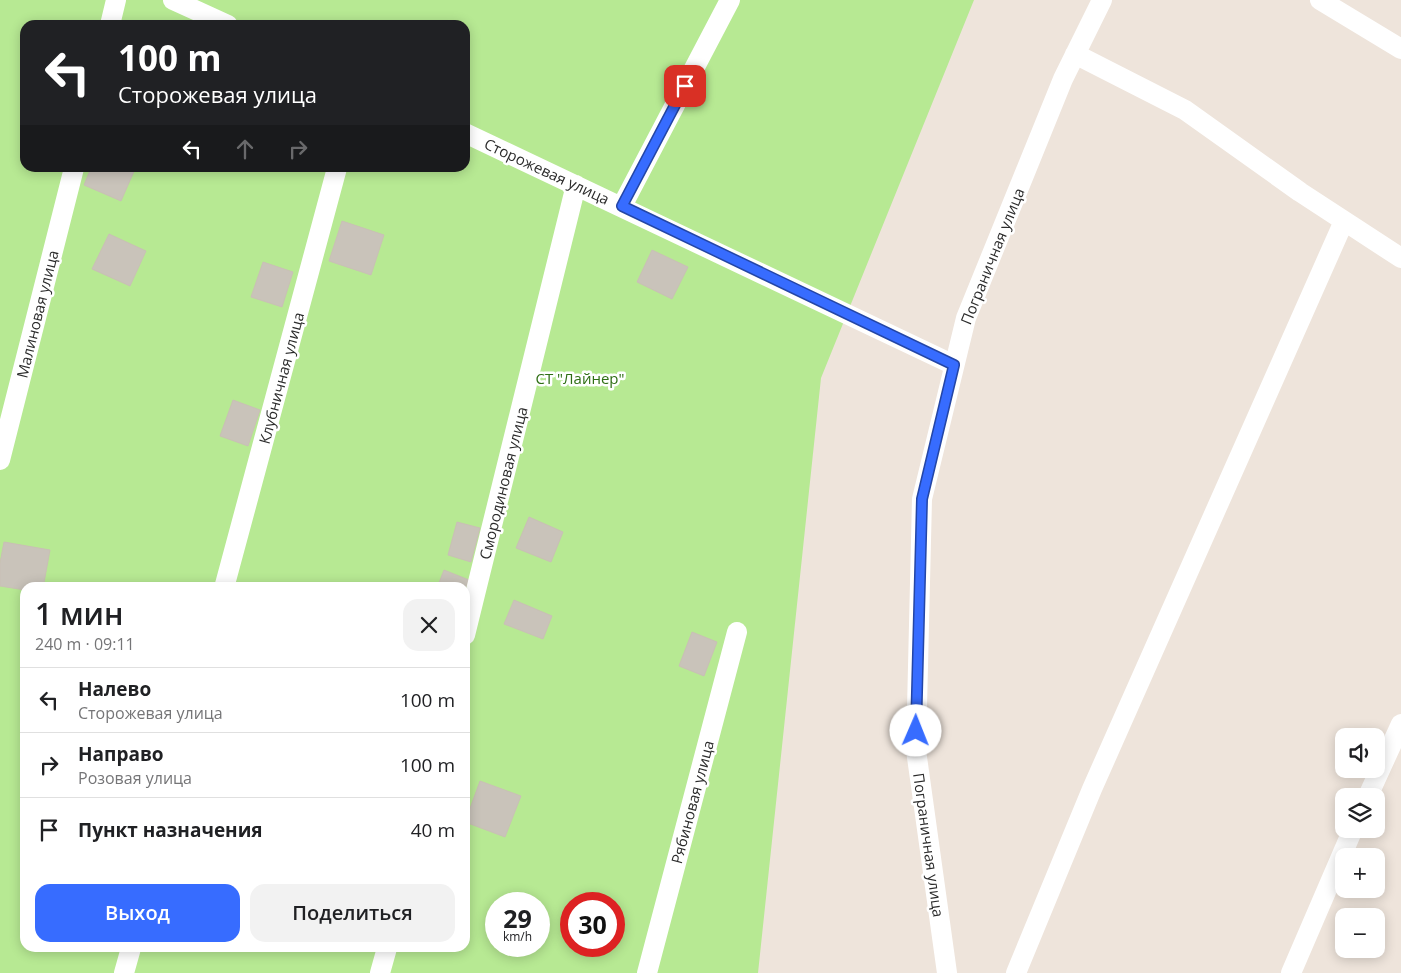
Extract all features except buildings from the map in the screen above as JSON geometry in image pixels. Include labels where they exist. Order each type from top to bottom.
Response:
[{"type":"street","points":[[111,20],[116,0]]},
{"type":"street","points":[[173,0],[217,20]]},
{"type":"street","points":[[622,206],[730,0]]},
{"type":"street","name":"Пограничная улица","points":[[947,973],[916,750],[922,499],[966,318],[1075,54],[1102,0]]},
{"type":"street","points":[[1320,0],[1401,49]]},
{"type":"street","points":[[1075,54],[1185,110],[1401,258]]},
{"type":"street","name":"Сторожевая улица","points":[[470,135],[954,365]]},
{"type":"street","name":"Малиновая улица","points":[[0,460],[73,172]]},
{"type":"street","name":"Клубничная улица","points":[[226,582],[336,172]]},
{"type":"street","name":"Смородиновая улица","points":[[470,615],[576,185]]},
{"type":"street","points":[[1016,973],[1092,789],[1344,220]]},
{"type":"street","name":"Рябиновая улица","points":[[647,973],[737,632]]},
{"type":"street","points":[[1372,788],[1401,724]]},
{"type":"street","points":[[1291,973],[1350,838]]},
{"type":"street","points":[[124,973],[129,952]]},
{"type":"street","points":[[380,973],[386,952]]},
{"type":"green space","name":"СТ \"Лайнер\"","points":[[0,0],[974,0],[821,378],[758,973],[0,973]]},
{"type":"route","points":[[685,86],[622,206],[954,365],[922,499],[916,731]]}]
